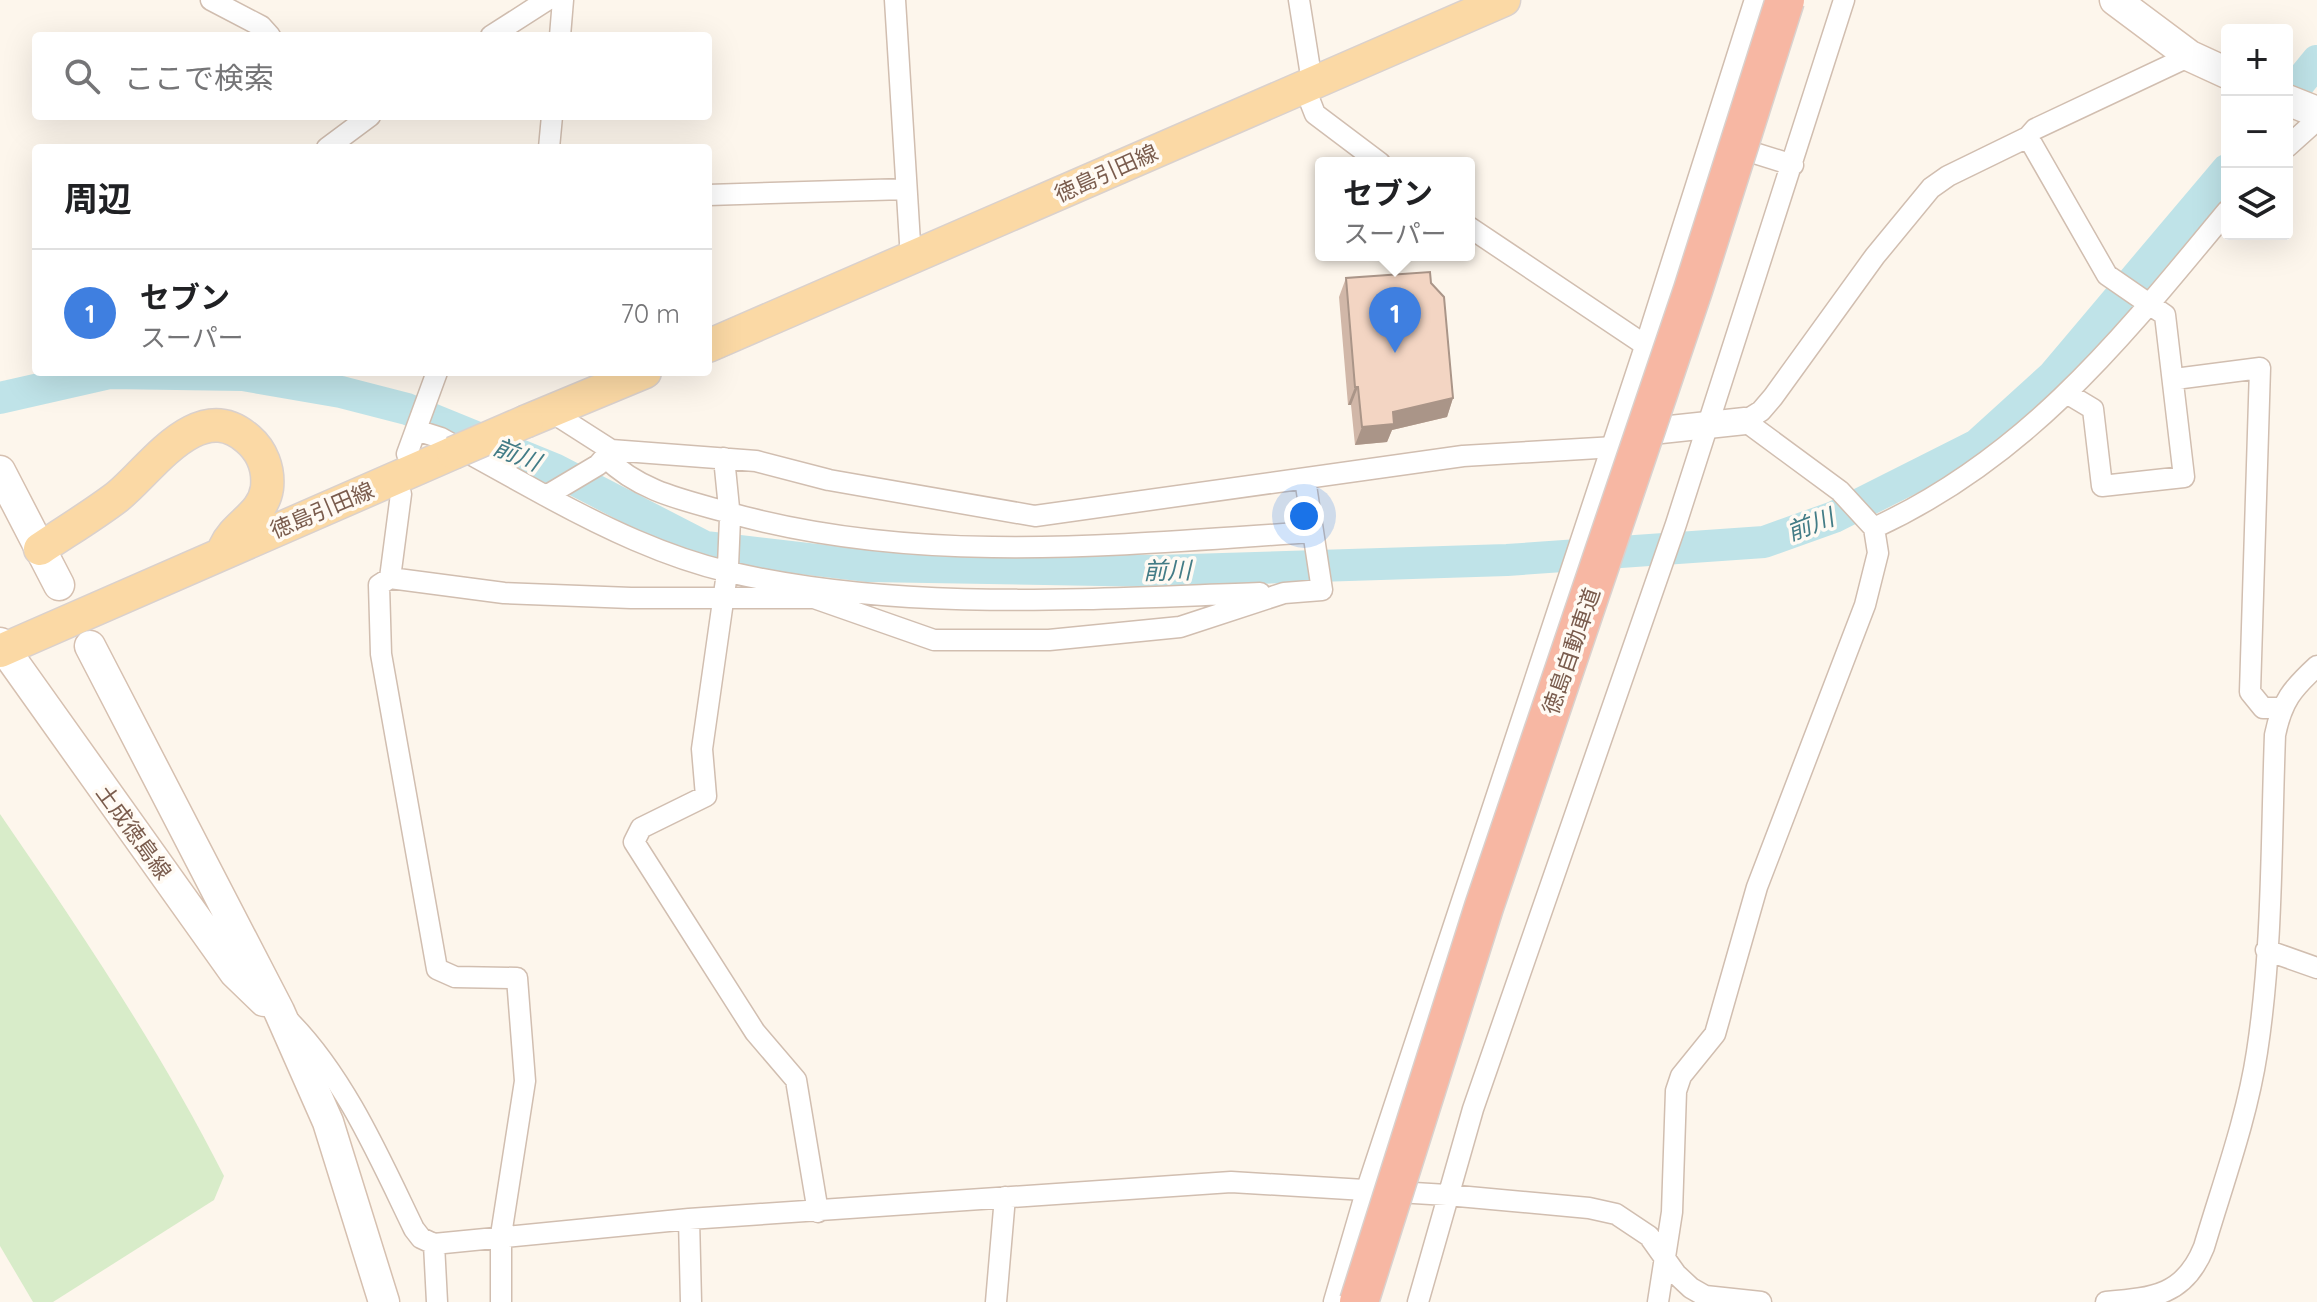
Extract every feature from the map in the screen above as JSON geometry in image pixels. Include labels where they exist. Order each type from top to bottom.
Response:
[{"type":"highway","name":"徳島自動車道","points":[[1359,1302],[1484,907],[1693,290],[1785,0]]},
{"type":"main road","name":"徳島引田線","points":[[712,344],[1504,0]]},
{"type":"main road","points":[[2115,0],[2190,56],[2221,70]]},
{"type":"main road","points":[[2293,102],[2317,112]]},
{"type":"main road","name":"徳島引田線","points":[[1,648],[635,376]]},
{"type":"main road","points":[[40,549],[118,496],[173,442],[206,426],[224,426],[242,434],[258,447],[266,466],[267,489],[259,509],[230,537],[222,554]]},
{"type":"main road","points":[[0,471],[59,585]]},
{"type":"main road","name":"土成徳島線","points":[[90,646],[279,1011],[328,1122],[384,1302]]},
{"type":"main road","name":"土成徳島線","points":[[1,648],[235,973],[255,994],[279,1011]]},
{"type":"street","points":[[211,0],[261,26],[266,32]]},
{"type":"street","points":[[497,32],[547,0]]},
{"type":"street","points":[[560,32],[563,0]]},
{"type":"street","points":[[895,0],[911,259]]},
{"type":"street","points":[[1299,0],[1308,84],[1315,114],[1372,157]]},
{"type":"street","points":[[1337,1302],[1370,1189],[1648,347],[1758,0]]},
{"type":"street","points":[[1418,1302],[1447,1195],[1514,985],[1676,524],[1844,0]]},
{"type":"street","points":[[549,493],[605,457],[724,458],[756,461],[829,480],[1035,516],[1463,456],[1617,440],[1745,421],[1761,411],[1773,397],[1875,256],[1931,188],[1948,176],[2028,137],[2035,129],[2190,56]]},
{"type":"street","points":[[332,144],[359,120]]},
{"type":"street","points":[[549,144],[552,120]]},
{"type":"street","points":[[2293,142],[2317,120]]},
{"type":"street","points":[[2028,137],[2107,275],[2165,315],[2175,379],[2184,477],[2102,486],[2093,409],[2068,394]]},
{"type":"street","points":[[1715,140],[1793,165]]},
{"type":"street","points":[[712,195],[906,189]]},
{"type":"street","points":[[1871,526],[1955,485],[2027,432],[2068,394],[2221,218]]},
{"type":"street","points":[[1475,231],[1648,347]]},
{"type":"street","points":[[2175,379],[2260,368],[2250,692],[2263,708],[2280,708]]},
{"type":"street","points":[[407,454],[434,377]]},
{"type":"street","points":[[538,416],[605,457],[623,474],[657,492],[729,516],[823,535],[998,548],[1314,536]]},
{"type":"street","points":[[1658,1302],[1672,1212],[1676,1091],[1681,1076],[1715,1034],[1720,1022],[1757,887],[1875,573],[1878,553],[1871,526],[1840,491],[1745,421]]},
{"type":"street","points":[[416,428],[549,493],[605,528],[728,569],[785,582],[954,597],[1049,600],[1284,593],[1322,588],[1305,479]]},
{"type":"street","points":[[724,458],[729,516],[728,569],[702,749],[706,796],[641,828],[634,842],[755,1032],[796,1080],[818,1212]]},
{"type":"street","points":[[390,578],[401,494]]},
{"type":"street","points":[[501,1302],[501,1235],[525,1081],[517,978],[455,977],[437,969],[381,654],[379,585],[390,578],[504,593],[726,599],[814,598],[934,640],[1049,640],[1180,627],[1284,593]]},
{"type":"street","points":[[2106,1302],[2163,1293],[2179,1285],[2196,1265],[2250,1093],[2266,950],[2275,735],[2280,708],[2295,687],[2317,666]]},
{"type":"street","points":[[2266,950],[2317,968]]},
{"type":"street","points":[[279,1011],[314,1046],[354,1113],[414,1229],[421,1238],[434,1244],[501,1235],[689,1219],[1231,1182],[1447,1195],[1589,1208],[1616,1214],[1649,1236],[1663,1258],[1691,1288],[1705,1296],[1761,1302]]},
{"type":"street","points":[[996,1302],[1005,1197]]},
{"type":"street","points":[[689,1219],[691,1302]]},
{"type":"street","points":[[434,1244],[437,1302]]},
{"type":"green space","points":[[0,814],[146,1036],[224,1176],[214,1200],[53,1302],[33,1302],[0,1246]]},
{"type":"building","points":[[1430,272],[1431,283],[1444,297],[1453,398],[1393,412],[1394,424],[1362,427],[1358,387],[1355,387],[1346,278]]},
{"type":"waterway","name":"前川","points":[[2289,96],[2317,61]]},
{"type":"waterway","name":"前川","points":[[249,376],[341,392],[407,409],[554,469],[705,547],[868,566],[1157,571],[1507,560],[1764,542],[1834,517],[1977,445],[2053,376],[2221,177]]},
{"type":"waterway","name":"前川","points":[[0,398],[97,376]]},
{"type":"place","name":"セブン","points":[[1395,353]]}]
